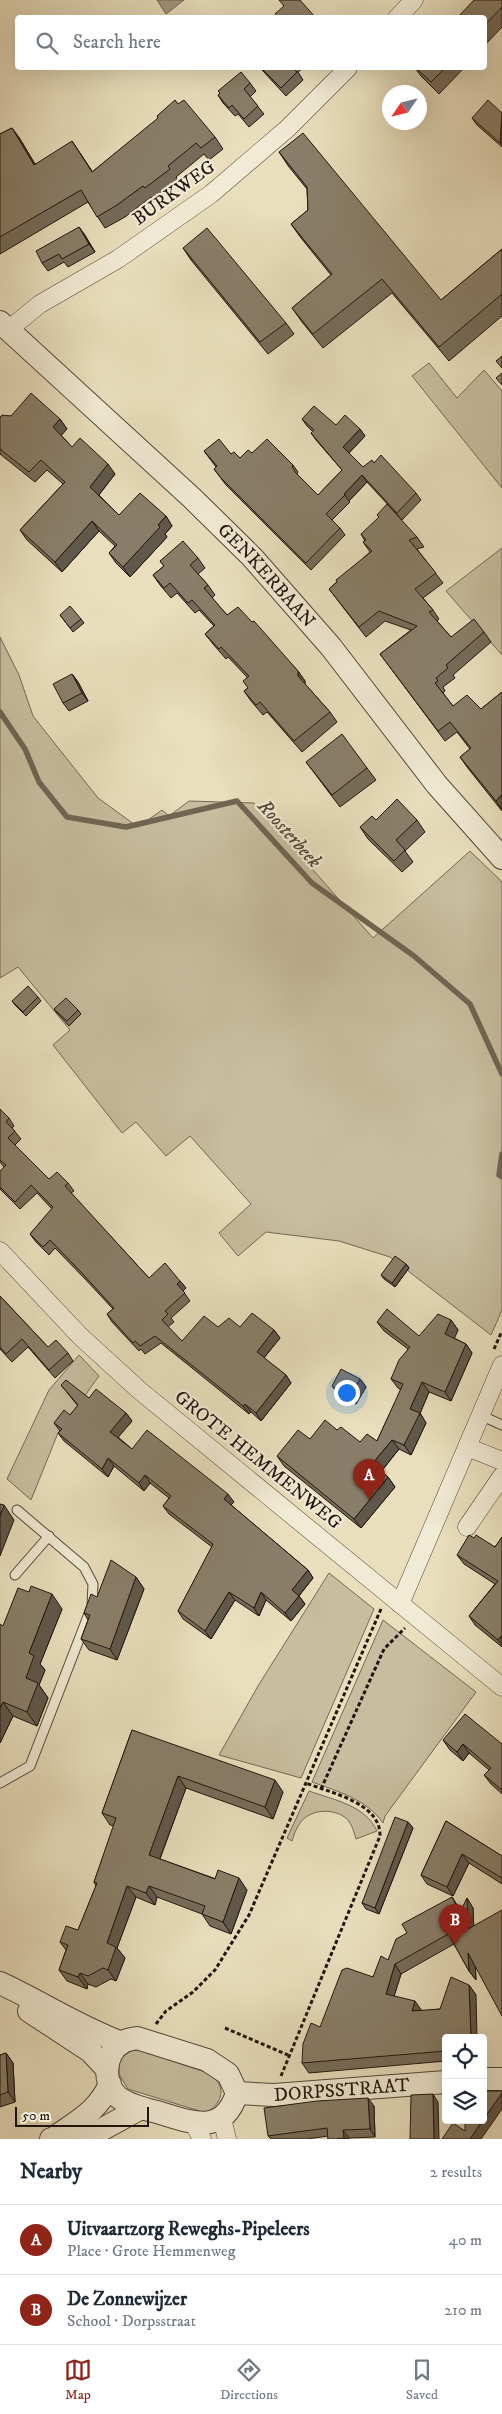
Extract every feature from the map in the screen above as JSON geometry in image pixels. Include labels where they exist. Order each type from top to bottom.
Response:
[{"type":"street","points":[[400,15],[414,0]]},
{"type":"street","name":"BURKWEG","points":[[4,326],[118,259],[211,194],[288,128],[346,70]]},
{"type":"street","name":"GENKERBAAN","points":[[4,326],[192,498],[252,557],[331,647],[438,785],[502,858]]},
{"type":"street","name":"GROTE HEMMENWEG","points":[[0,1251],[107,1362],[502,1687]]},
{"type":"street","points":[[393,1599],[467,1447],[502,1365]]},
{"type":"street","points":[[467,1447],[502,1461]]},
{"type":"street","points":[[467,1527],[502,1476]]},
{"type":"street","points":[[0,1983],[40,2002],[98,2034],[122,2042],[137,2038],[150,2040],[207,2060],[228,2074],[237,2094],[225,2129],[208,2124],[198,2131],[118,2097],[108,2076],[90,2051],[33,2014],[0,1988]]},
{"type":"street","points":[[52,2139],[94,2110],[103,2099],[111,2055],[122,2042]]},
{"type":"street","points":[[487,2079],[502,2080]]},
{"type":"street","name":"DORPSSTRAAT","points":[[237,2094],[274,2095],[442,2082]]},
{"type":"street","points":[[52,2139],[101,2130],[141,2108]]},
{"type":"lane","points":[[480,1415],[502,1425]]},
{"type":"lane","points":[[0,1783],[30,1766],[92,1606],[94,1584],[84,1567],[17,1510]]},
{"type":"lane","points":[[15,1575],[49,1536]]},
{"type":"path","points":[[150,2040],[156,2024],[166,2011],[193,1992],[215,1970],[248,1915],[306,1783],[393,1599]]},
{"type":"path","points":[[321,1789],[384,1649],[415,1616]]},
{"type":"path","points":[[274,2095],[288,2055],[380,1836],[380,1826],[375,1816],[365,1807],[306,1783]]},
{"type":"path","points":[[225,2028],[288,2055]]},
{"type":"shaded area","points":[[157,0],[184,0],[166,14]]},
{"type":"shaded area","points":[[429,363],[457,398],[484,370],[502,391],[502,488],[412,376]]},
{"type":"shaded area","points":[[502,548],[502,655],[446,591]]},
{"type":"shaded area","points":[[0,637],[19,675],[33,716],[98,798],[138,827],[162,810],[169,816],[189,801],[254,803],[373,938],[470,851],[502,882],[502,1310],[491,1335],[390,1257],[339,1241],[266,1232],[238,1256],[219,1233],[251,1204],[190,1136],[166,1156],[136,1122],[122,1133],[53,1045],[70,1030],[18,967],[0,978]]},
{"type":"shaded area","points":[[79,1355],[99,1376],[58,1433],[31,1500],[7,1479],[49,1390]]},
{"type":"shaded area","points":[[329,1573],[374,1609],[301,1778],[219,1755],[258,1686]]},
{"type":"shaded area","points":[[383,1620],[476,1692],[385,1816],[383,1823],[369,1808],[360,1802],[312,1782]]},
{"type":"shaded area","points":[[309,1791],[357,1809],[372,1822],[377,1831],[356,1839],[352,1826],[346,1818],[338,1813],[326,1811],[314,1813],[304,1819],[297,1827],[292,1841],[287,1838]]},
{"type":"shaded area","points":[[139,2050],[208,2073],[218,2083],[220,2088],[220,2099],[217,2104],[206,2113],[128,2089],[119,2074],[119,2060],[130,2051]]},
{"type":"building","points":[[279,0],[300,0],[313,15],[276,15],[284,6]]},
{"type":"building","points":[[474,0],[502,0],[502,7],[487,23],[487,15],[460,15]]},
{"type":"building","points":[[263,70],[295,70],[297,72],[281,88]]},
{"type":"building","points":[[418,70],[443,70],[431,82]]},
{"type":"building","points":[[241,72],[250,83],[244,89],[258,106],[244,119],[232,105],[229,108],[218,95],[220,93],[218,91]]},
{"type":"building","points":[[175,100],[178,104],[184,100],[215,137],[201,148],[196,143],[168,166],[170,169],[145,188],[143,186],[97,217],[81,190],[0,237],[0,134],[12,128],[34,165],[72,141],[92,172],[158,118],[157,116]]},
{"type":"building","points":[[488,100],[502,113],[500,143],[472,118]]},
{"type":"building","points":[[303,133],[441,300],[502,249],[502,294],[439,347],[382,279],[313,334],[292,308],[332,274],[291,224],[308,210],[307,187],[279,152]]},
{"type":"building","points":[[79,227],[89,244],[62,259],[59,254],[42,263],[36,251]]},
{"type":"building","points":[[207,228],[286,323],[260,342],[183,248]]},
{"type":"building","points":[[502,356],[502,368],[496,361]]},
{"type":"building","points":[[502,373],[502,385],[496,378]]},
{"type":"building","points":[[31,393],[60,419],[53,427],[72,447],[80,438],[108,464],[90,487],[119,515],[140,493],[166,516],[158,525],[160,527],[123,567],[109,553],[117,545],[92,521],[55,562],[20,530],[65,482],[41,460],[29,472],[0,449],[0,417],[2,415],[11,416]]},
{"type":"building","points":[[314,406],[336,425],[345,415],[360,429],[343,447],[363,467],[372,460],[374,463],[381,455],[416,493],[397,513],[362,475],[326,514],[340,528],[306,563],[221,478],[214,469],[217,466],[204,451],[219,439],[231,454],[234,452],[240,458],[248,450],[252,453],[267,439],[293,465],[295,472],[318,495],[342,470],[311,433],[314,430],[302,419]]},
{"type":"building","points":[[387,504],[417,537],[409,540],[436,573],[415,589],[433,610],[429,612],[451,637],[474,619],[484,632],[446,665],[448,668],[436,678],[438,681],[435,683],[453,706],[467,695],[481,709],[502,692],[502,794],[496,801],[460,757],[471,748],[450,722],[438,731],[380,654],[417,626],[379,611],[359,627],[329,589],[337,582],[336,580],[372,551],[363,542],[366,540],[361,534],[379,517],[377,515]]},
{"type":"building","points":[[183,541],[198,558],[190,565],[208,585],[204,588],[227,615],[238,607],[252,622],[254,621],[298,671],[298,676],[330,712],[294,741],[260,702],[256,705],[244,691],[248,688],[243,681],[249,676],[221,647],[219,649],[205,634],[215,625],[192,600],[188,603],[170,583],[164,588],[153,575],[164,566],[160,561]]},
{"type":"building","points":[[70,606],[81,619],[70,628],[60,615]]},
{"type":"building","points":[[72,674],[82,693],[63,703],[53,684]]},
{"type":"building","points":[[342,734],[367,768],[332,795],[306,762]]},
{"type":"building","points":[[397,799],[417,820],[396,840],[405,850],[394,861],[360,827],[372,816],[376,820]]},
{"type":"building","points":[[28,986],[38,997],[23,1012],[12,1001]]},
{"type":"building","points":[[66,998],[78,1010],[67,1021],[54,1009]]},
{"type":"building","points":[[0,1109],[9,1118],[6,1122],[15,1131],[8,1138],[49,1179],[57,1172],[68,1183],[65,1186],[149,1278],[165,1263],[180,1281],[177,1284],[185,1293],[165,1311],[168,1314],[162,1320],[182,1341],[204,1316],[218,1327],[229,1318],[240,1327],[252,1313],[274,1330],[257,1352],[286,1375],[256,1413],[245,1404],[243,1406],[155,1336],[140,1346],[135,1341],[133,1343],[107,1314],[114,1308],[81,1272],[50,1240],[43,1247],[30,1234],[53,1207],[31,1185],[15,1202],[0,1187],[0,1171],[6,1165],[0,1160]]},
{"type":"building","points":[[395,1256],[406,1264],[392,1283],[381,1275]]},
{"type":"building","points":[[0,1296],[48,1347],[56,1340],[68,1353],[49,1370],[22,1339],[6,1354],[0,1347]]},
{"type":"building","points":[[387,1309],[419,1336],[438,1314],[451,1320],[445,1334],[466,1344],[445,1392],[422,1382],[410,1409],[420,1413],[404,1445],[392,1440],[372,1464],[388,1477],[354,1519],[277,1456],[298,1430],[310,1439],[325,1420],[337,1430],[341,1427],[360,1442],[367,1434],[377,1441],[403,1384],[391,1379],[399,1360],[410,1347],[377,1322]]},
{"type":"building","points":[[341,1369],[360,1379],[350,1396],[332,1386]]},
{"type":"building","points":[[66,1380],[89,1398],[96,1389],[126,1413],[110,1432],[132,1449],[147,1430],[228,1494],[224,1499],[308,1570],[292,1590],[299,1596],[285,1613],[261,1592],[254,1608],[229,1592],[205,1631],[178,1611],[213,1544],[163,1506],[171,1496],[145,1475],[139,1483],[108,1458],[102,1469],[58,1433],[62,1429],[54,1423],[64,1410],[70,1415],[78,1405],[61,1385]]},
{"type":"building","points":[[0,1504],[4,1505],[0,1516]]},
{"type":"building","points":[[469,1535],[474,1538],[476,1535],[495,1547],[502,1537],[502,1635],[498,1640],[469,1616],[498,1581],[457,1555]]},
{"type":"building","points":[[111,1560],[136,1577],[110,1649],[81,1639],[90,1615],[84,1613],[91,1594],[97,1597]]},
{"type":"building","points":[[31,1586],[52,1594],[29,1653],[34,1656],[26,1678],[38,1683],[27,1712],[3,1702],[0,1708],[0,1624],[3,1626],[18,1588],[29,1592]]},
{"type":"building","points":[[465,1714],[502,1744],[502,1790],[484,1775],[491,1768],[463,1744],[457,1752],[443,1740]]},
{"type":"building","points":[[132,1730],[275,1780],[265,1807],[178,1776],[149,1855],[215,1879],[218,1870],[239,1878],[223,1922],[202,1914],[205,1906],[149,1886],[146,1893],[127,1886],[107,1943],[116,1947],[108,1970],[103,1968],[88,1976],[80,1973],[78,1977],[59,1970],[68,1945],[60,1942],[66,1926],[78,1930],[97,1883],[94,1882],[116,1818],[102,1813]]},
{"type":"building","points":[[395,1817],[408,1822],[375,1908],[362,1903]]},
{"type":"building","points":[[446,1821],[502,1856],[502,1878],[462,1854],[447,1887],[421,1875]]},
{"type":"building","points":[[452,1897],[460,1913],[467,1898],[468,1929],[502,1910],[502,2016],[468,1953],[469,1971],[450,1937],[452,1932],[395,1964],[386,1994],[415,2001],[412,2011],[440,2009],[451,1977],[469,1985],[471,2034],[442,2034],[442,2051],[302,2063],[303,2044],[311,2023],[320,2027],[342,1970],[347,1968],[373,1977],[381,1956],[388,1960],[396,1939],[407,1933],[402,1924]]},
{"type":"building","points":[[6,2053],[8,2092],[0,2095],[0,2055]]},
{"type":"building","points":[[487,2091],[502,2091],[487,2114]]},
{"type":"building","points":[[433,2094],[434,2139],[410,2139],[411,2095]]},
{"type":"building","points":[[368,2098],[370,2129],[343,2130],[344,2138],[335,2139],[328,2139],[327,2128],[268,2136],[264,2108],[317,2101]]},
{"type":"building","points":[[452,2124],[465,2131],[465,2124],[480,2124],[470,2139],[442,2139]]},
{"type":"waterway","name":"Roosterbeek","points":[[0,712],[25,749],[39,782],[67,817],[126,827],[237,801],[312,883],[414,956],[470,1004],[502,1074]]},
{"type":"waterway","name":"Roosterbeek","points":[[502,1154],[499,1175],[502,1177]]},
{"type":"place","name":"Uitvaartzorg Reweghs-Pipeleers","points":[[369,1500]]},
{"type":"place","name":"De Zonnewijzer","points":[[455,1945]]}]
